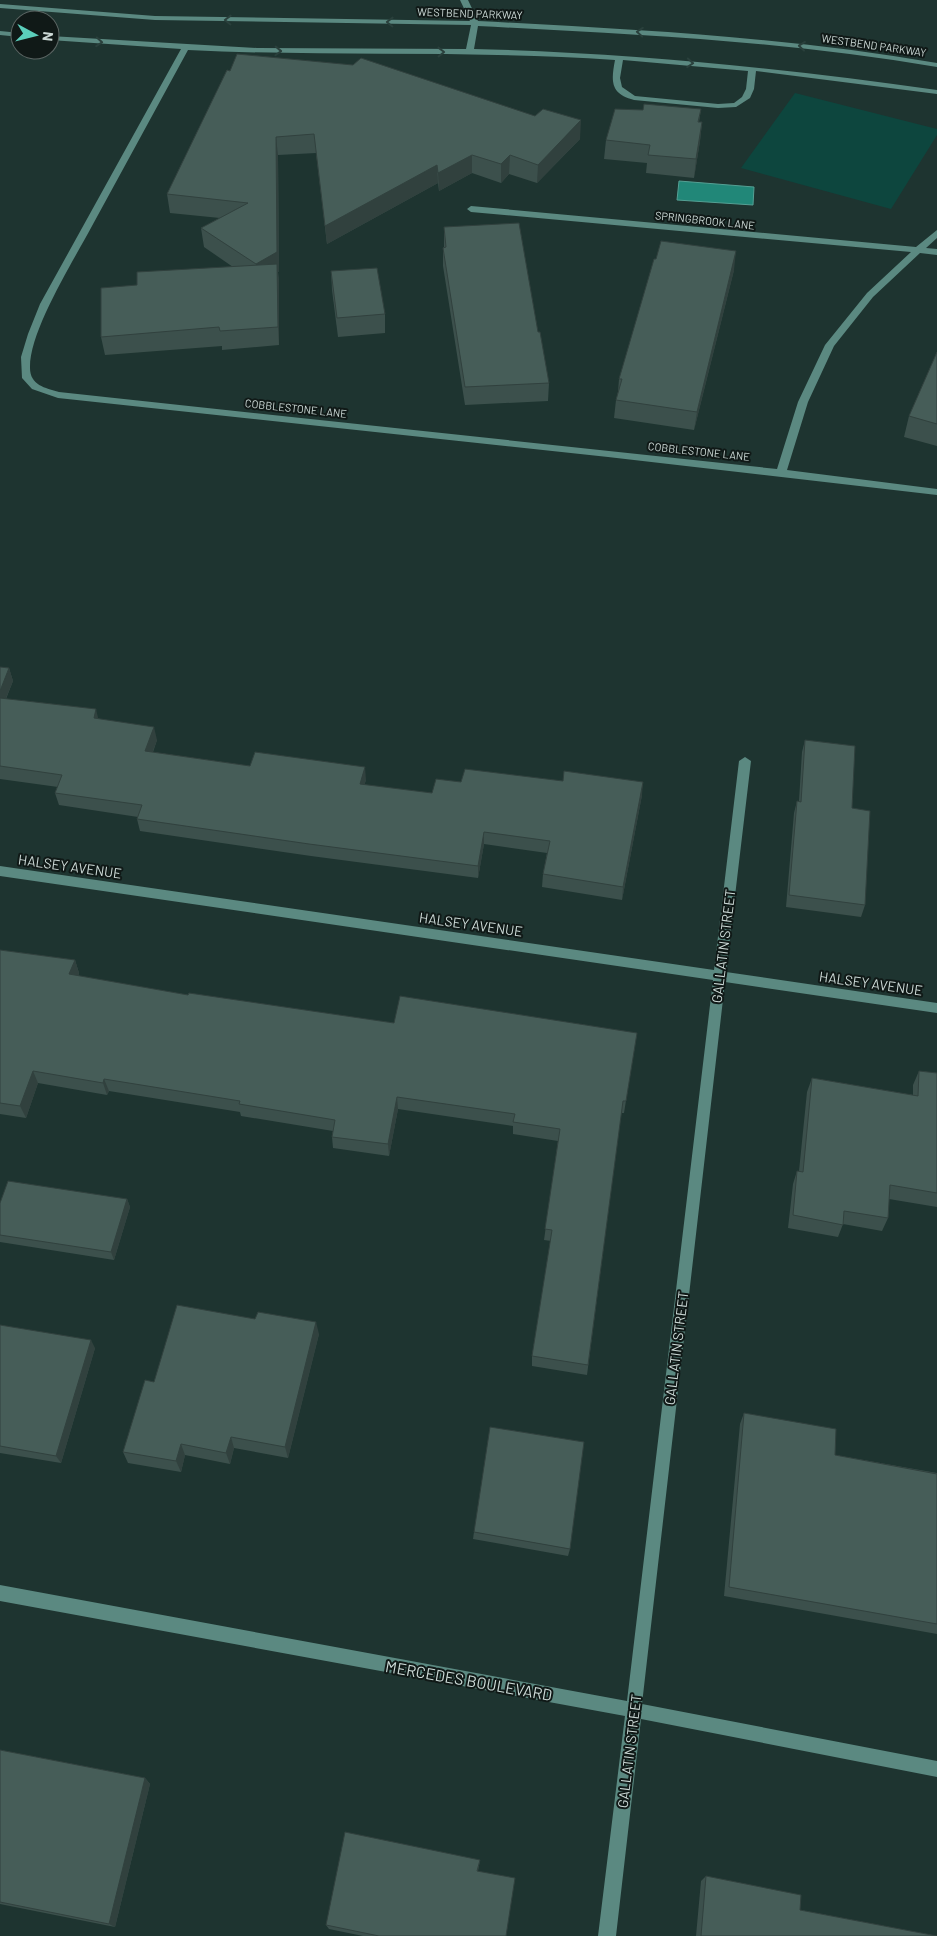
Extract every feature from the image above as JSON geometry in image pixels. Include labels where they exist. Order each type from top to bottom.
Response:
[{"type":"street","points":[[464,0],[475,23],[470,51]]},
{"type":"street","name":"WESTBEND PARKWAY","points":[[0,6],[155,18],[475,23],[627,31],[746,40],[873,54],[937,65]]},
{"type":"street","points":[[60,39],[287,52],[470,51],[619,58],[860,80],[937,92]]},
{"type":"street","name":"COBBLESTONE LANE","points":[[186,47],[45,304],[29,345],[24,368],[30,384],[58,395],[781,472],[937,492]]},
{"type":"street","points":[[619,58],[617,86],[623,95],[634,98],[718,106],[736,105],[746,98],[750,90],[752,69]]},
{"type":"street","name":"SPRINGBROOK LANE","points":[[470,209],[937,252]]},
{"type":"street","points":[[781,472],[803,402],[830,345],[870,295],[937,233]]},
{"type":"street","name":"GALLATIN STREET","points":[[608,1936],[744,761]]},
{"type":"street","name":"HALSEY AVENUE","points":[[0,871],[937,1008]]},
{"type":"street","name":"MERCEDES BOULEVARD","points":[[0,1593],[937,1768]]},
{"type":"shaded area","points":[[795,93],[937,129],[937,135],[891,209],[741,168]]},
{"type":"shaded area","points":[[679,181],[754,187],[753,205],[677,200]]},
{"type":"building","points":[[237,54],[353,65],[361,58],[535,116],[543,109],[581,120],[538,165],[510,155],[501,164],[472,155],[438,173],[437,165],[325,226],[314,134],[276,137],[277,252],[256,264],[201,228],[248,203],[167,194],[227,70],[230,71]]},
{"type":"building","points":[[644,104],[701,109],[698,122],[702,122],[696,159],[648,155],[650,145],[606,140],[615,109],[643,110]]},
{"type":"building","points":[[519,223],[549,383],[465,387],[443,248],[446,247],[444,227]]},
{"type":"building","points":[[661,241],[736,251],[697,412],[616,400],[622,379],[619,379]]},
{"type":"building","points":[[277,264],[278,327],[220,331],[219,327],[101,337],[101,288],[137,285],[137,272]]},
{"type":"building","points":[[377,268],[385,314],[337,318],[331,271]]},
{"type":"building","points":[[937,352],[937,424],[909,416]]},
{"type":"building","points":[[0,667],[9,668],[0,691]]},
{"type":"building","points":[[0,698],[96,709],[94,718],[154,727],[145,751],[250,766],[255,752],[365,767],[360,784],[432,793],[436,779],[461,782],[465,769],[563,781],[564,771],[643,782],[623,887],[543,874],[550,841],[484,832],[478,866],[137,819],[142,805],[55,793],[62,775],[0,766]]},
{"type":"building","points":[[805,740],[855,746],[852,808],[870,811],[865,905],[789,895],[797,801],[801,802]]},
{"type":"building","points":[[0,950],[75,960],[69,974],[188,995],[189,993],[394,1023],[400,996],[637,1033],[626,1101],[623,1101],[588,1365],[532,1356],[552,1230],[545,1229],[560,1129],[513,1122],[515,1114],[397,1097],[388,1144],[332,1137],[335,1120],[239,1104],[240,1101],[104,1079],[103,1083],[33,1071],[20,1106],[0,1103]]},
{"type":"building","points":[[919,1071],[937,1073],[937,1193],[890,1185],[888,1218],[844,1211],[843,1225],[793,1215],[797,1171],[803,1172],[812,1078],[918,1096]]},
{"type":"building","points":[[8,1181],[127,1199],[111,1252],[0,1235],[0,1203]]},
{"type":"building","points":[[177,1305],[255,1319],[258,1312],[316,1322],[285,1447],[231,1437],[226,1453],[181,1444],[176,1461],[123,1452],[145,1380],[154,1382]]},
{"type":"building","points":[[0,1325],[91,1340],[56,1456],[0,1446]]},
{"type":"building","points":[[744,1413],[836,1429],[835,1455],[937,1474],[937,1624],[729,1587]]},
{"type":"building","points":[[490,1427],[584,1442],[570,1549],[474,1532]]},
{"type":"building","points":[[0,1750],[145,1778],[109,1924],[0,1902]]},
{"type":"building","points":[[345,1832],[480,1860],[477,1871],[515,1878],[506,1936],[379,1936],[326,1925]]},
{"type":"building","points":[[706,1876],[801,1895],[800,1910],[937,1936],[701,1936]]}]
